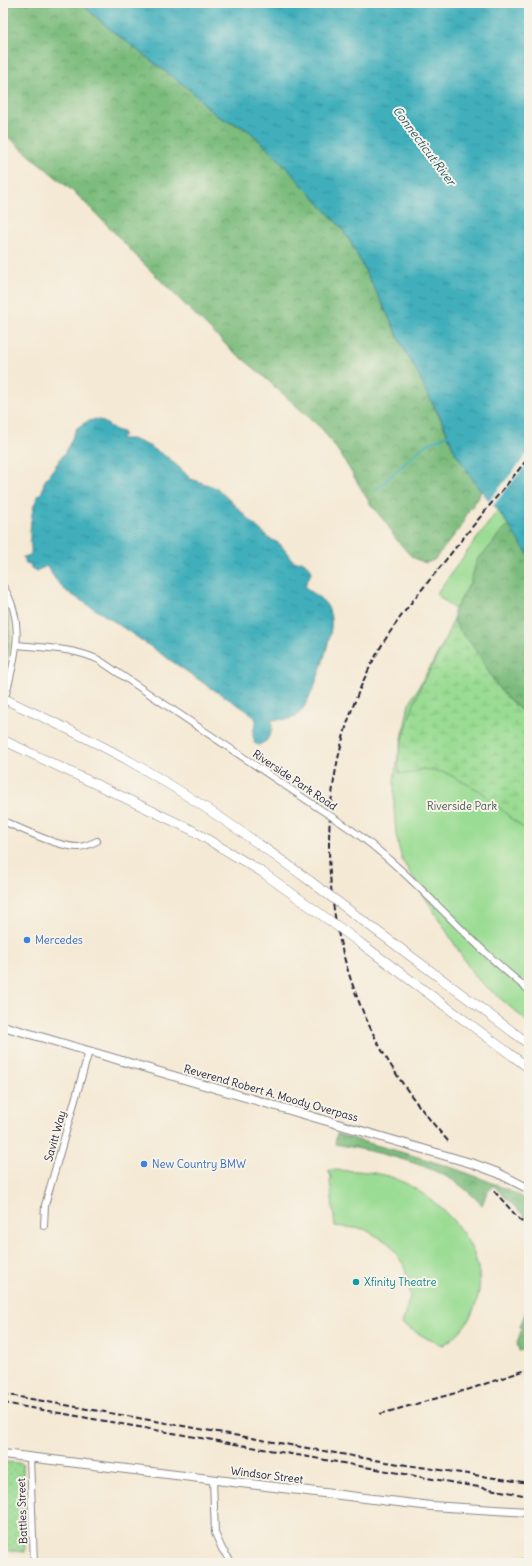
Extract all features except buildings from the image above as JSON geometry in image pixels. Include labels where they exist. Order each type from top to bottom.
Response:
[{"type":"highway","points":[[3,698],[106,748],[171,785],[237,828],[529,1044]]},
{"type":"highway","points":[[6,742],[190,829],[262,872],[529,1068]]},
{"type":"main road","name":"Reverend Robert A. Moody Overpass","points":[[3,1026],[474,1164],[498,1173],[529,1189]]},
{"type":"main road","name":"Windsor Street","points":[[3,1454],[435,1507],[529,1512]]},
{"type":"street","points":[[3,586],[10,598],[18,632],[17,645],[3,706]]},
{"type":"street","name":"Riverside Park Road","points":[[17,645],[73,651],[86,654],[99,660],[346,826],[378,849],[488,955],[529,990]]},
{"type":"street","points":[[3,821],[72,847],[85,846],[97,841]]},
{"type":"street","name":"Savitt Way","points":[[44,1226],[45,1205],[89,1052]]},
{"type":"street","name":"Battles Street","points":[[30,1458],[34,1563]]},
{"type":"street","points":[[213,1480],[215,1533],[222,1549],[232,1563]]},
{"type":"street","points":[[520,1563],[529,1561]]},
{"type":"green space","points":[[3,3],[80,3],[111,30],[190,90],[217,116],[248,130],[275,155],[339,225],[349,239],[402,345],[420,377],[455,452],[481,491],[478,499],[468,511],[461,527],[434,560],[426,563],[418,560],[411,556],[395,538],[387,524],[371,505],[341,455],[322,429],[253,367],[228,347],[76,194],[3,133]]},
{"type":"green space","name":"Riverside Park","points":[[498,510],[529,556],[529,1023],[475,977],[402,860],[396,835],[394,808],[394,778],[409,704],[460,614],[436,594]]},
{"type":"green space","points":[[509,524],[529,535],[529,719],[497,686],[472,645],[456,627],[454,619],[454,611],[470,583],[477,560]]},
{"type":"green space","points":[[3,599],[9,619],[10,638],[8,657],[3,677]]},
{"type":"green space","points":[[454,619],[459,629],[475,649],[497,686],[504,695],[529,719],[529,832],[513,820],[482,792],[450,775],[443,772],[423,769],[407,774],[399,773],[398,756],[410,715],[422,683],[435,661]]},
{"type":"green space","points":[[337,1134],[460,1170],[507,1190],[529,1201],[529,1221],[494,1186],[487,1192],[482,1205],[462,1186],[427,1168],[412,1162],[335,1144]]},
{"type":"green space","points":[[328,1170],[377,1173],[405,1183],[437,1205],[452,1219],[464,1235],[473,1252],[479,1270],[479,1290],[474,1309],[469,1320],[462,1330],[448,1342],[443,1345],[428,1339],[402,1324],[410,1296],[405,1267],[389,1243],[364,1229],[335,1226],[330,1180],[332,1179]]},
{"type":"green space","points":[[529,1303],[529,1348],[519,1351],[517,1343],[522,1328],[520,1327]]},
{"type":"green space","points":[[3,1462],[21,1463],[23,1465],[25,1552],[3,1550]]},
{"type":"water","name":"Connecticut River","points":[[80,3],[529,3],[529,556],[498,510],[477,486],[455,452],[442,420],[424,388],[420,377],[402,345],[349,239],[339,225],[275,155],[248,130],[217,116],[190,90],[111,30]]},
{"type":"water","points":[[96,419],[116,430],[123,432],[124,435],[121,439],[132,439],[149,446],[170,459],[191,479],[217,488],[269,538],[280,544],[294,562],[302,561],[311,568],[311,573],[305,586],[325,602],[331,619],[330,637],[323,661],[308,701],[302,710],[290,719],[272,720],[272,730],[268,738],[259,745],[254,743],[253,732],[256,722],[249,712],[66,591],[55,579],[47,566],[36,571],[31,568],[30,563],[27,565],[25,563],[23,557],[28,557],[31,553],[30,526],[32,513],[36,501],[42,492],[44,482],[66,451],[77,428],[86,422]]},
{"type":"pier","points":[[529,452],[529,461],[492,507],[488,502]]},
{"type":"waterway","points":[[376,490],[425,445],[449,435]]},
{"type":"railway","points":[[448,1141],[428,1118],[401,1082],[378,1043],[357,997],[342,948],[332,898],[329,846],[332,795],[341,745],[357,696],[379,650],[408,607],[529,457]]},
{"type":"railway","points":[[494,1191],[529,1230]]},
{"type":"railway","points":[[380,1414],[470,1389],[529,1369]]},
{"type":"railway","points":[[3,1394],[386,1462],[529,1483]]},
{"type":"railway","points":[[3,1403],[529,1496]]},
{"type":"place","name":"Mercedes","points":[[27,940]]},
{"type":"place","name":"New Country BMW","points":[[144,1164]]},
{"type":"place","name":"Xfinity Theatre","points":[[356,1282]]}]
